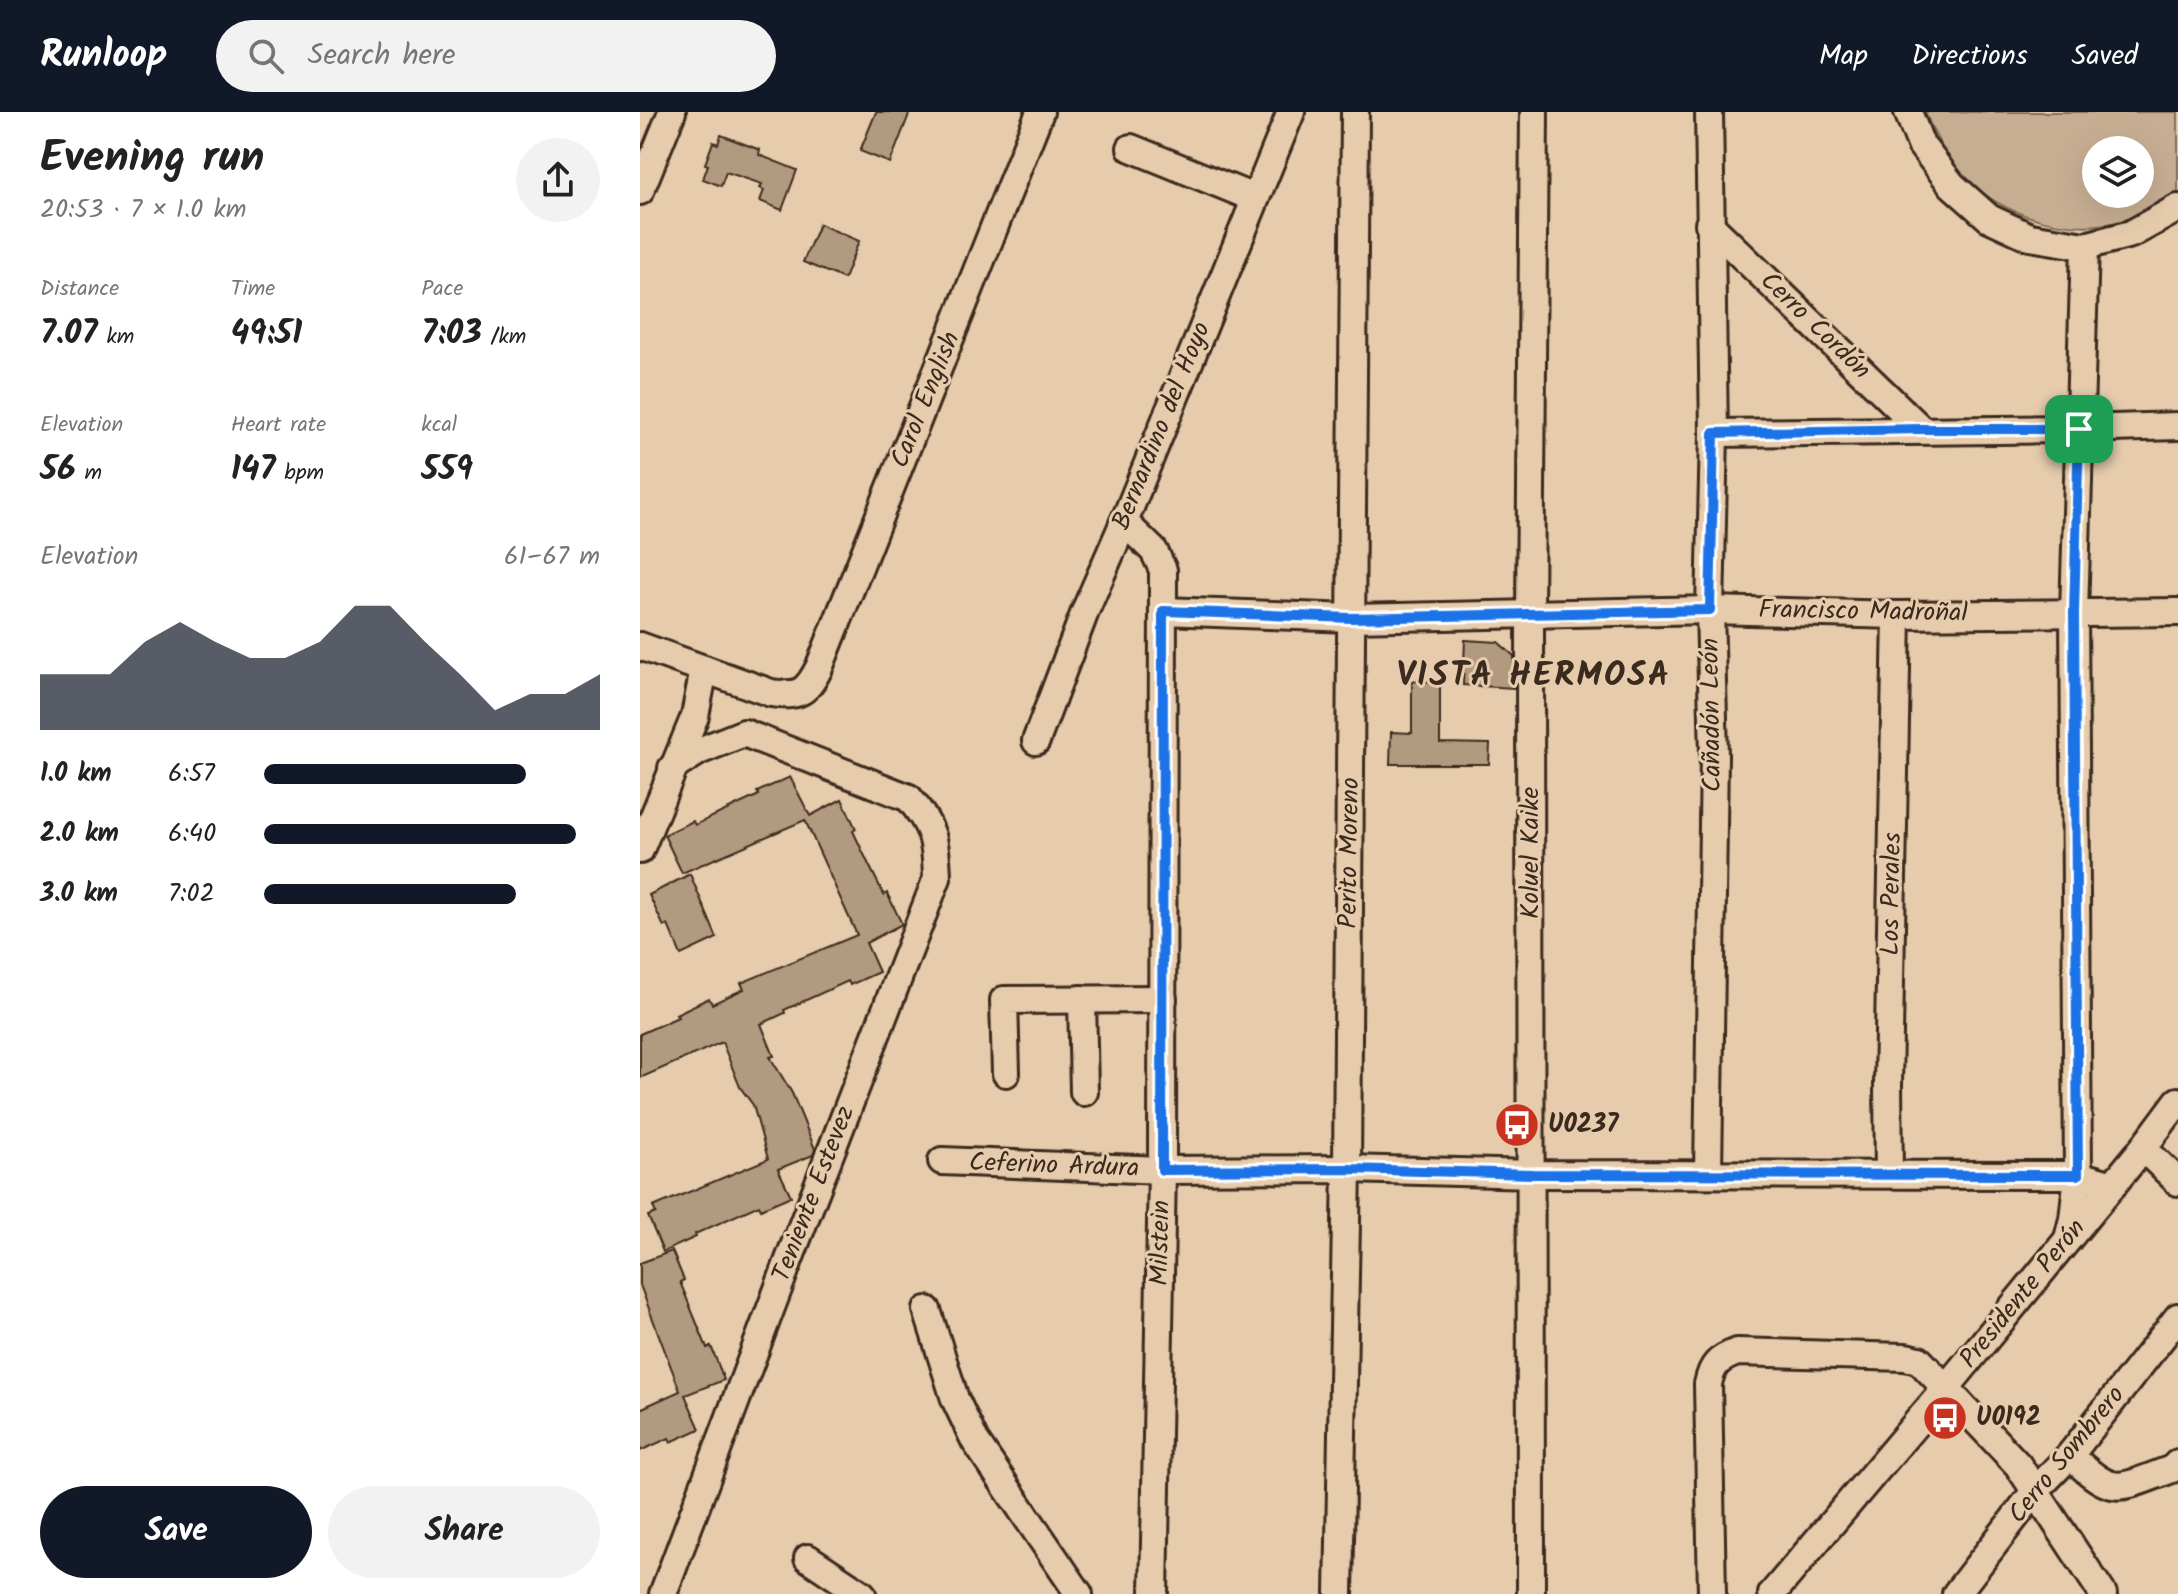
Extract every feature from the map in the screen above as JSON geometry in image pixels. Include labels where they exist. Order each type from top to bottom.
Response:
[{"type":"street","points":[[640,191],[672,112]]},
{"type":"street","name":"Bernardino del Hoyo","points":[[1036,741],[1086,609],[1291,112]]},
{"type":"street","name":"Perito Moreno","points":[[1339,1594],[1347,1169],[1355,112]]},
{"type":"street","name":"Koluel Kaike","points":[[1531,1594],[1533,1174],[1530,614],[1534,112]]},
{"type":"street","name":"Cañadón León","points":[[1708,1174],[1714,755],[1710,610],[1714,433],[1709,112]]},
{"type":"street","points":[[1908,112],[1921,145],[1952,185],[1989,218],[2030,237],[2085,246],[2131,234],[2178,208]]},
{"type":"street","name":"Carol English","points":[[704,669],[771,693],[792,696],[810,687],[1035,114]]},
{"type":"street","points":[[1131,148],[1254,198]]},
{"type":"street","name":"Cerro Cordón","points":[[1709,224],[1921,429]]},
{"type":"street","points":[[2068,1239],[2078,1175],[2074,613],[2085,246]]},
{"type":"street","points":[[1714,433],[2178,426]]},
{"type":"street","name":"Milstein","points":[[1124,522],[1154,551],[1163,570],[1162,1170],[1154,1594]]},
{"type":"street","name":"Francisco Madroñal","points":[[1163,611],[1352,618],[1710,610],[1897,615],[2178,612]]},
{"type":"street","name":"Los Perales","points":[[1889,1174],[1897,615]]},
{"type":"street","points":[[640,646],[704,669],[699,706],[640,850]]},
{"type":"street","points":[[699,706],[713,724],[744,733]]},
{"type":"street","points":[[672,768],[699,751],[744,733]]},
{"type":"street","name":"Teniente Estevez","points":[[663,1594],[937,878],[936,850],[928,820],[909,798],[744,733]]},
{"type":"street","points":[[1082,999],[1084,1092]]},
{"type":"street","points":[[1006,1073],[1004,1000],[1163,999]]},
{"type":"street","name":"Presidente Perón","points":[[1772,1594],[1946,1388],[2178,1101]]},
{"type":"street","points":[[2143,1148],[2178,1182]]},
{"type":"street","name":"Ceferino Ardura","points":[[942,1161],[1162,1170],[2078,1175],[2113,1185]]},
{"type":"street","points":[[927,1310],[955,1399],[975,1441],[1079,1594]]},
{"type":"street","name":"Cerro Sombrero","points":[[1956,1594],[2036,1490],[2070,1455],[2178,1317]]},
{"type":"street","points":[[1712,1594],[1708,1384],[1711,1369],[1720,1358],[1737,1352],[1919,1360],[2018,1465],[2103,1594]]},
{"type":"street","points":[[2070,1455],[2096,1480],[2116,1486],[2172,1469],[2178,1463]]},
{"type":"street","points":[[808,1558],[862,1594]]},
{"type":"shaded area","points":[[1925,112],[2178,112],[2178,193],[2154,207],[2154,136],[2082,136],[2082,208],[2153,208],[2102,225],[2078,226],[2032,218],[1990,198],[1971,184],[1950,160]]},
{"type":"building","points":[[876,112],[910,112],[890,163],[860,151]]},
{"type":"building","points":[[721,135],[760,150],[759,155],[797,170],[782,210],[760,201],[764,190],[760,188],[762,184],[726,172],[721,186],[703,179],[713,142],[718,144]]},
{"type":"building","points":[[819,224],[859,241],[844,279],[803,262]]},
{"type":"building","points":[[1465,640],[1498,642],[1514,656],[1514,688],[1463,685]]},
{"type":"building","points":[[1412,681],[1440,682],[1440,743],[1490,744],[1489,764],[1390,764],[1391,732],[1412,733]]},
{"type":"building","points":[[790,777],[810,816],[842,799],[869,865],[902,924],[866,943],[879,972],[850,985],[848,981],[761,1024],[774,1056],[770,1057],[792,1093],[815,1149],[813,1155],[778,1169],[791,1196],[761,1209],[759,1205],[663,1252],[648,1216],[656,1213],[653,1207],[768,1159],[753,1105],[740,1087],[722,1042],[640,1078],[640,1034],[678,1017],[676,1014],[709,998],[712,1004],[744,989],[741,983],[857,935],[805,820],[682,873],[664,835],[693,821],[695,825]]},
{"type":"building","points":[[690,874],[717,938],[681,955],[668,925],[664,927],[649,895]]},
{"type":"building","points":[[672,1251],[684,1280],[680,1282],[707,1348],[711,1346],[724,1380],[685,1395],[700,1429],[640,1451],[640,1409],[680,1391],[640,1285],[640,1263]]},
{"type":"place","name":"U0237","points":[[1517,1125]]},
{"type":"place","name":"U0192","points":[[1945,1418]]},
{"type":"district","name":"VISTA HERMOSA","points":[[1534,676]]},
{"type":"route","points":[[2079,429],[2074,613],[2078,1175],[1162,1170],[1163,611],[1352,618],[1710,610],[1714,433],[2079,429]]}]
